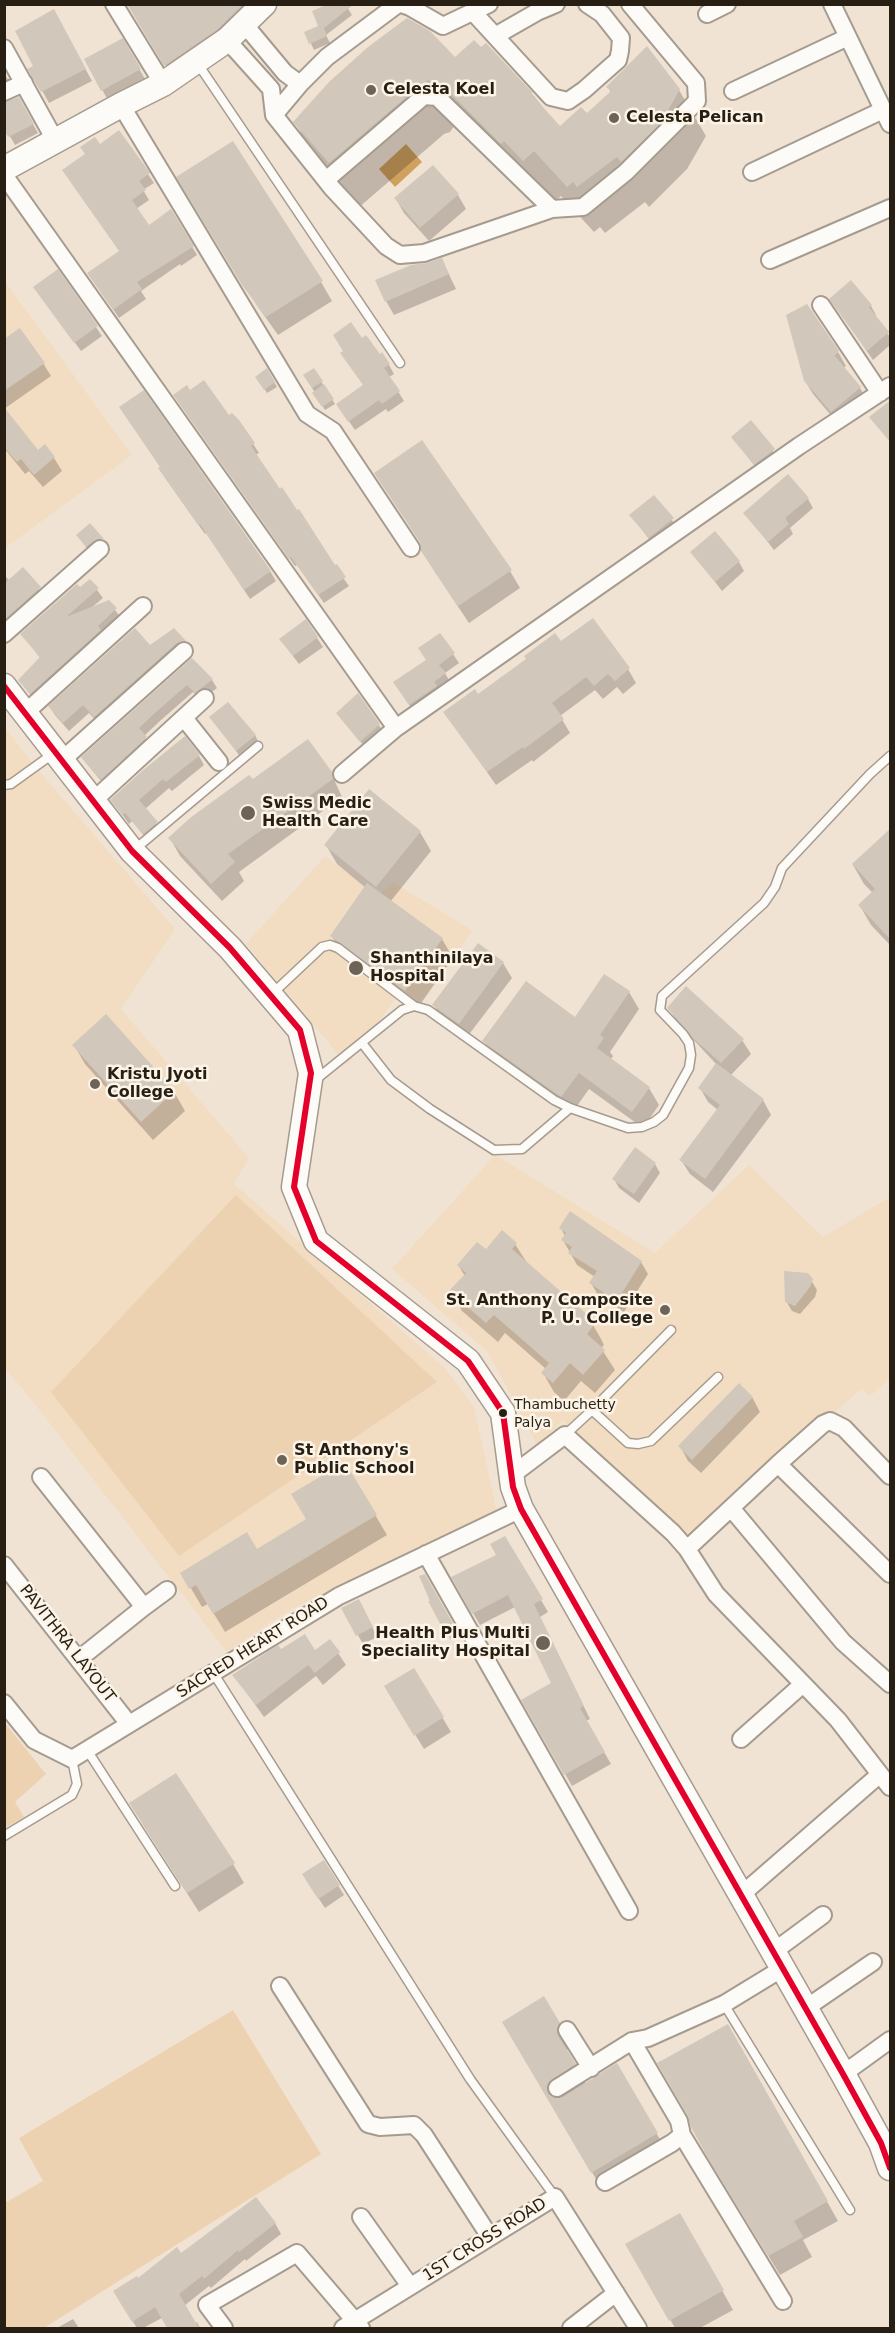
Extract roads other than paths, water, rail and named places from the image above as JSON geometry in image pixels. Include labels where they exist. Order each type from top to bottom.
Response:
[{"type":"main road","points":[[4,169],[163,84],[196,61],[247,17]]},
{"type":"main road","points":[[4,686],[132,851],[231,948],[300,1030],[311,1073],[294,1187],[316,1240],[468,1361],[503,1413],[512,1475],[521,1509],[843,2074],[886,2140],[891,2168]]},
{"type":"street","points":[[114,4],[163,84]]},
{"type":"street","points":[[274,115],[327,57],[400,4],[410,7],[443,26],[489,4]]},
{"type":"street","points":[[495,36],[556,4]]},
{"type":"street","points":[[473,12],[551,97],[568,101],[618,60],[621,38],[602,14],[586,4]]},
{"type":"street","points":[[706,14],[727,4]]},
{"type":"street","points":[[753,172],[887,117],[832,4]]},
{"type":"street","points":[[247,17],[271,88],[274,115],[326,180],[386,246],[400,255],[424,253],[552,209],[583,207],[626,172],[697,101],[696,83],[630,6],[611,26]]},
{"type":"street","points":[[247,17],[285,73],[300,84]]},
{"type":"street","points":[[733,91],[848,37]]},
{"type":"street","points":[[4,48],[55,140]]},
{"type":"street","points":[[4,92],[24,82]]},
{"type":"street","points":[[326,180],[424,96],[436,97],[552,209]]},
{"type":"street","points":[[121,105],[308,414],[333,431],[411,548]]},
{"type":"street","points":[[4,175],[396,728]]},
{"type":"street","points":[[770,260],[891,208]]},
{"type":"street","points":[[342,774],[396,728],[780,459],[885,389],[821,305]]},
{"type":"street","points":[[4,634],[100,549]]},
{"type":"street","points":[[25,713],[143,606]]},
{"type":"street","points":[[59,756],[184,651]]},
{"type":"street","points":[[93,801],[205,698]]},
{"type":"street","points":[[184,718],[219,762]]},
{"type":"street","points":[[687,1549],[778,1464],[823,1424],[830,1421],[844,1428],[891,1476]]},
{"type":"street","points":[[512,1475],[565,1435],[673,1533],[687,1549],[716,1594],[838,1720],[885,1781],[741,1895]]},
{"type":"street","points":[[778,1464],[891,1574]]},
{"type":"street","points":[[41,1477],[144,1607]]},
{"type":"street","points":[[731,1508],[843,1642],[891,1683]]},
{"type":"street","name":"SACRED HEART ROAD","points":[[72,1759],[339,1596],[521,1509]]},
{"type":"street","points":[[426,1554],[630,1911]]},
{"type":"street","name":"PAVITHRA LAYOUT","points":[[4,1564],[129,1724]]},
{"type":"street","points":[[78,1659],[167,1590]]},
{"type":"street","points":[[741,1739],[803,1684]]},
{"type":"street","points":[[4,1703],[34,1740],[72,1759]]},
{"type":"street","points":[[557,2088],[632,2041],[648,2038],[724,2004],[778,1960],[823,1915]]},
{"type":"street","points":[[806,2008],[873,1962]]},
{"type":"street","points":[[280,1986],[368,2124],[380,2127],[414,2125],[424,2136],[490,2237]]},
{"type":"street","points":[[567,2030],[591,2068]]},
{"type":"street","points":[[843,2074],[891,2040]]},
{"type":"street","points":[[632,2041],[678,2121],[682,2135],[783,2301]]},
{"type":"street","points":[[605,2182],[682,2135]]},
{"type":"street","name":"1ST CROSS ROAD","points":[[353,2326],[410,2286],[555,2197],[638,2328]]},
{"type":"street","points":[[361,2217],[410,2286]]},
{"type":"street","points":[[224,2328],[207,2305],[297,2253],[353,2326]]},
{"type":"street","points":[[571,2328],[616,2293]]},
{"type":"lane","points":[[196,61],[400,363]]},
{"type":"lane","points":[[132,851],[258,746]]},
{"type":"lane","points":[[4,785],[11,784],[59,756]]},
{"type":"lane","points":[[271,995],[322,947],[330,945],[338,948],[414,1006],[428,1011],[554,1100],[570,1108],[628,1128],[642,1127],[663,1115],[689,1068],[691,1055],[689,1043],[683,1034],[660,1010],[662,996],[764,903],[775,887],[782,868],[870,774],[891,756]]},
{"type":"lane","points":[[309,1085],[402,1010],[414,1006]]},
{"type":"lane","points":[[362,1043],[391,1080],[430,1109],[494,1150],[522,1149],[570,1108]]},
{"type":"lane","points":[[565,1435],[671,1330]]},
{"type":"lane","points":[[590,1412],[594,1412],[628,1443],[644,1443],[651,1441],[718,1377]]},
{"type":"lane","points":[[214,1674],[470,2079],[555,2197]]},
{"type":"lane","points":[[87,1750],[175,1886]]},
{"type":"lane","points":[[4,1836],[72,1795],[77,1784],[72,1759]]},
{"type":"lane","points":[[724,2004],[850,2210]]},
{"type":"place","name":"Celesta Koel","points":[[371,90]]},
{"type":"place","name":"Celesta Pelican","points":[[614,118]]},
{"type":"place","name":"Swiss Medic Health Care","points":[[248,813]]},
{"type":"place","name":"Shanthinilaya Hospital","points":[[356,968]]},
{"type":"place","name":"Kristu Jyoti College","points":[[95,1084]]},
{"type":"place","name":"St. Anthony Composite P. U. College","points":[[665,1310]]},
{"type":"place","name":"Thambuchetty Palya","points":[[503,1413]]},
{"type":"place","name":"St Anthony's Public School","points":[[282,1460]]},
{"type":"place","name":"Health Plus Multi Speciality Hospital","points":[[543,1643]]}]
